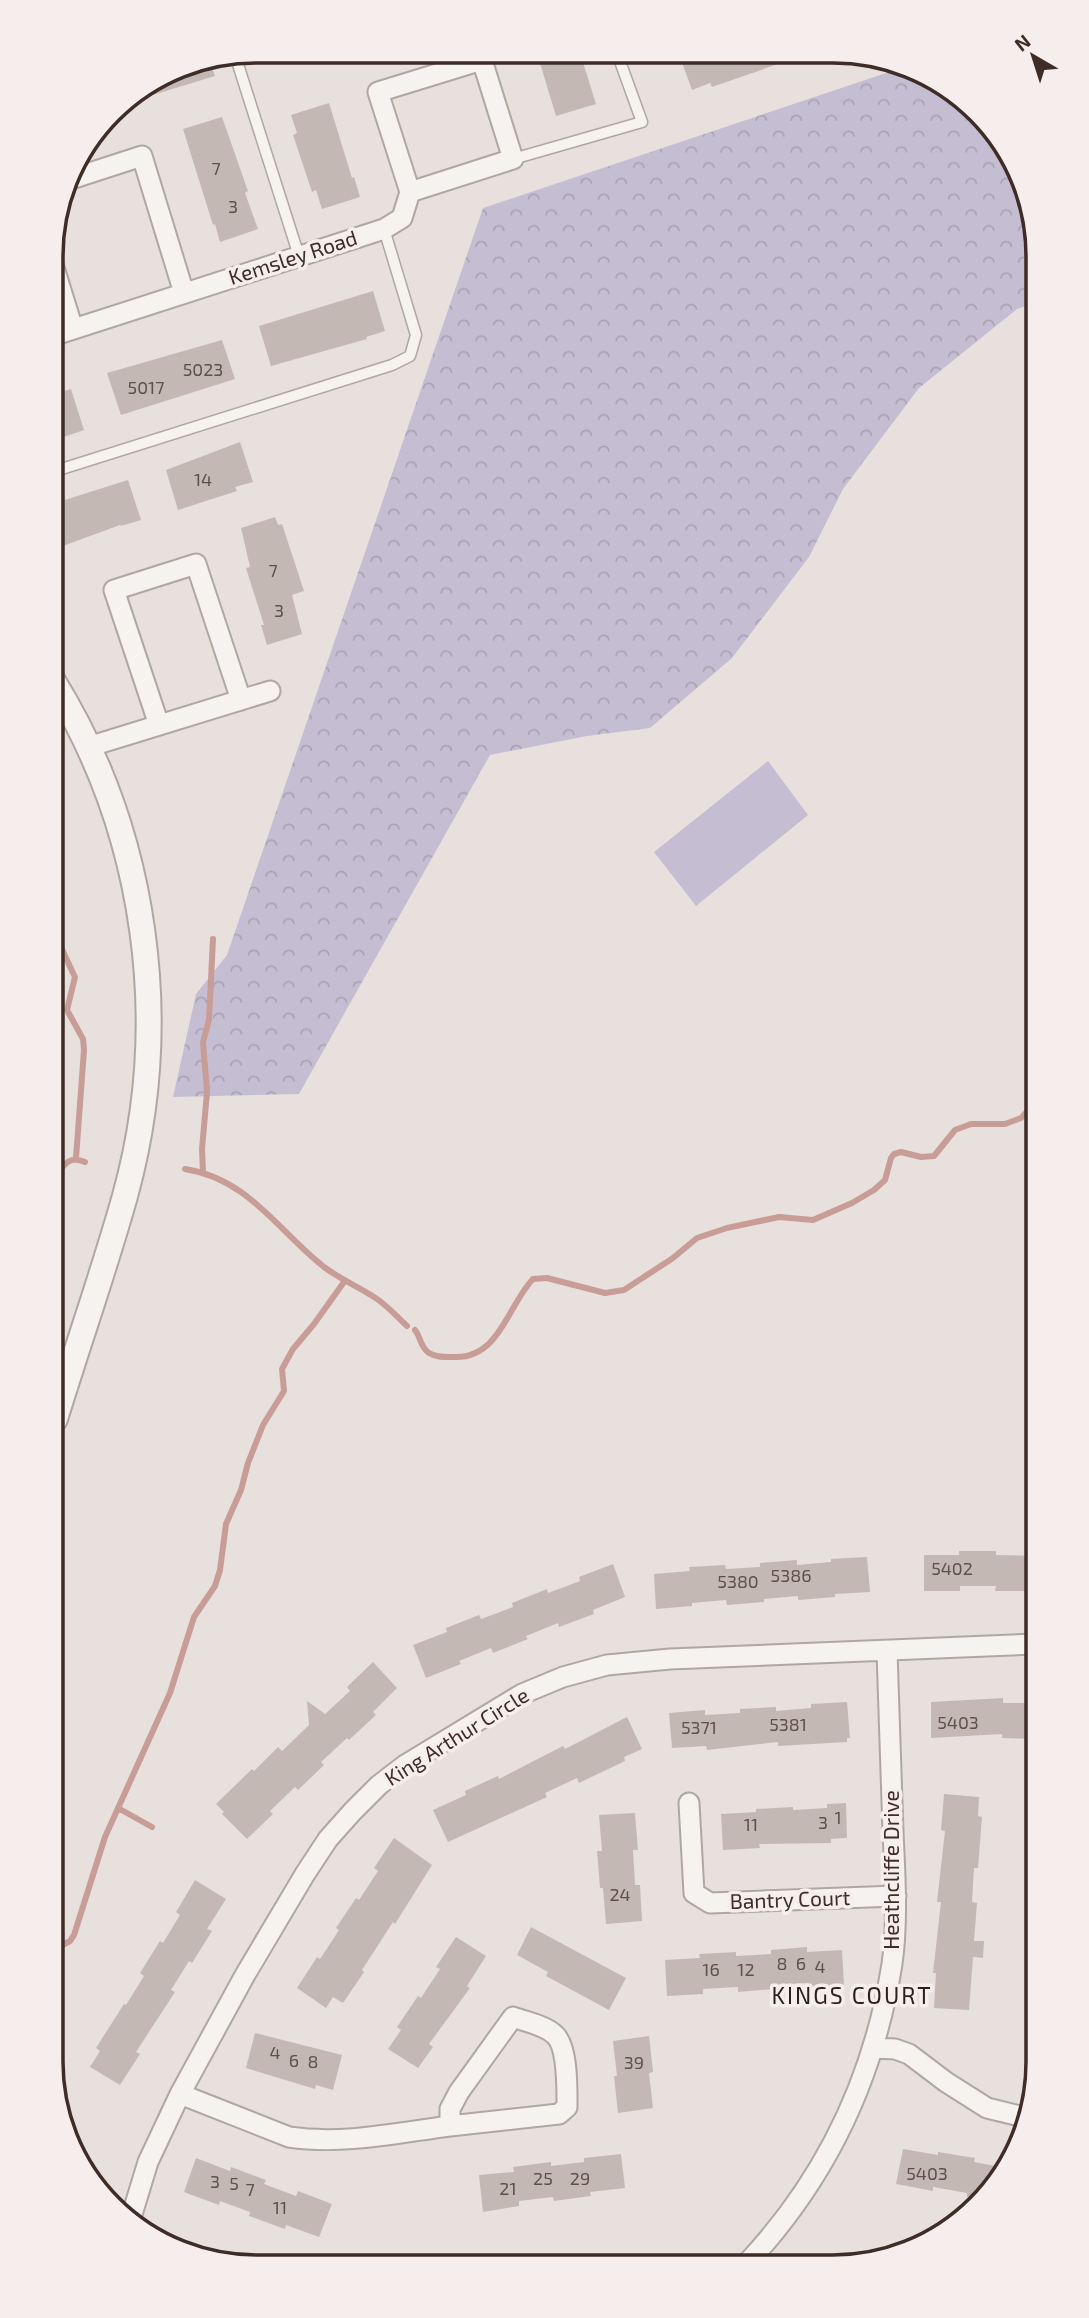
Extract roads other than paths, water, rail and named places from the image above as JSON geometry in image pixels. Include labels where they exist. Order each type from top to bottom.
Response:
[{"type":"street","points":[[472,63],[379,92],[410,192],[513,159],[483,63]]},
{"type":"street","points":[[81,176],[142,156],[184,293]]},
{"type":"street","name":"Kemsley Road","points":[[63,332],[384,229],[402,218],[410,192]]},
{"type":"street","points":[[63,297],[73,329]]},
{"type":"street","points":[[159,725],[114,590],[196,565],[241,700]]},
{"type":"street","points":[[88,747],[270,691]]},
{"type":"street","points":[[63,700],[88,747],[118,820],[131,868],[141,918],[149,1025],[142,1109],[125,1195],[63,1393]]},
{"type":"street","name":"King Arthur Circle","points":[[133,2210],[148,2162],[180,2094],[245,1975],[305,1874],[328,1839],[379,1785],[405,1765],[522,1694],[563,1677],[607,1665],[670,1659],[1026,1644]]},
{"type":"street","name":"Heathcliffe Drive","points":[[754,2255],[788,2215],[816,2175],[842,2128],[873,2048],[892,1963],[895,1896],[887,1651]]},
{"type":"street","name":"Bantry Court","points":[[689,1803],[694,1893],[710,1903],[895,1896]]},
{"type":"street","points":[[180,2094],[289,2137],[308,2140],[343,2140],[559,2115],[567,2107],[567,2100],[562,2046],[557,2036],[548,2029],[513,2017],[459,2092],[450,2109],[450,2126]]},
{"type":"street","points":[[873,2048],[909,2053],[946,2082],[987,2108],[1018,2116]]},
{"type":"lane","points":[[513,159],[642,122],[621,63]]},
{"type":"lane","points":[[237,64],[299,256]]},
{"type":"lane","points":[[63,469],[392,365],[410,356],[415,335],[384,229]]},
{"type":"waterway","points":[[203,1172],[202,1149],[207,1092],[203,1042],[209,1020],[213,939]]},
{"type":"waterway","points":[[63,951],[75,977],[67,1010],[83,1039],[84,1050],[76,1158]]},
{"type":"waterway","points":[[415,1330],[424,1348],[432,1355],[471,1355],[483,1348],[502,1328],[533,1279],[547,1278],[605,1293],[624,1290],[673,1258],[697,1238],[727,1228],[779,1217],[813,1220],[874,1190],[885,1180],[894,1154],[901,1152],[921,1157],[934,1156],[955,1130],[971,1124],[1005,1124],[1021,1118],[1026,1113]]},
{"type":"waterway","points":[[63,1166],[75,1160],[85,1162]]},
{"type":"waterway","points":[[185,1169],[227,1183],[245,1195],[324,1267],[378,1300],[407,1326]]},
{"type":"waterway","points":[[63,1945],[74,1935],[105,1837],[170,1693],[194,1617],[215,1586],[220,1570],[226,1524],[241,1490],[263,1425],[284,1391],[282,1369],[293,1349],[344,1282]]},
{"type":"waterway","points":[[118,1808],[152,1827]]},
{"type":"district","name":"KINGS COURT","points":[[852,1996]]}]
